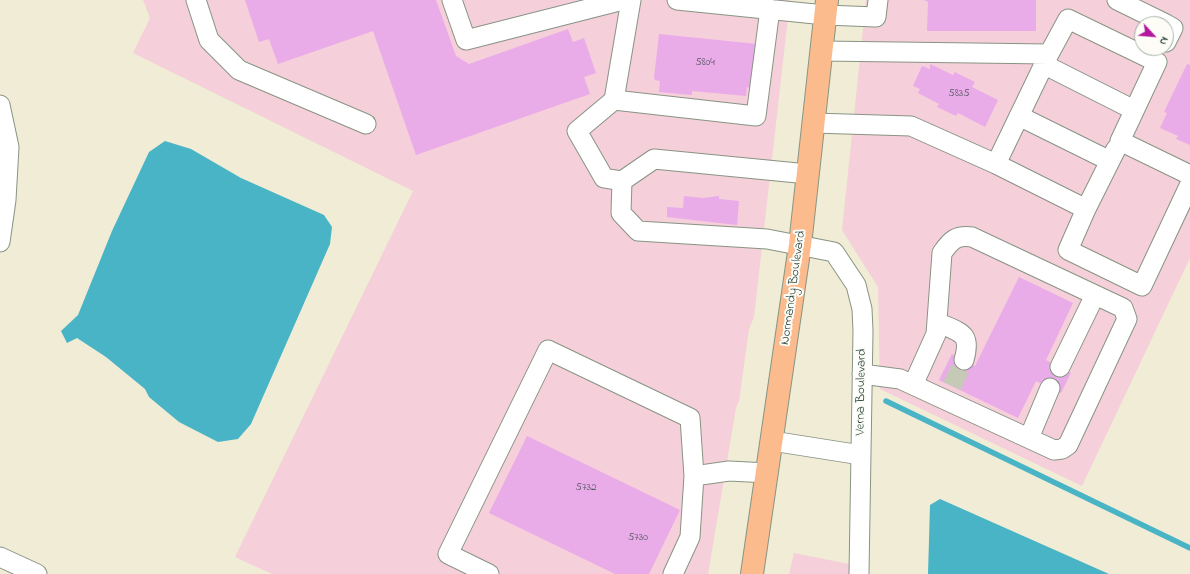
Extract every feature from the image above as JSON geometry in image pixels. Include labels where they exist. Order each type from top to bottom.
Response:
[{"type":"main road","name":"Normandy Boulevard","points":[[752,574],[768,474],[800,245],[826,7]]},
{"type":"street","points":[[196,0],[209,40],[240,70],[366,124]]},
{"type":"street","points":[[452,0],[466,40],[623,0]]},
{"type":"street","points":[[631,0],[614,100],[577,132],[604,178],[622,182],[654,159],[808,174]]},
{"type":"street","points":[[677,0],[765,6],[826,7],[876,17],[878,0]]},
{"type":"street","points":[[1117,0],[1150,16]]},
{"type":"street","points":[[614,100],[756,116],[765,6]]},
{"type":"street","points":[[996,164],[1068,19],[1134,45]]},
{"type":"street","points":[[821,51],[1047,60],[1134,110]]},
{"type":"street","points":[[1160,56],[1086,209],[1068,250],[1142,286],[1190,184]]},
{"type":"street","points":[[0,105],[9,148],[6,200],[0,242]]},
{"type":"street","points":[[1019,116],[1110,161]]},
{"type":"street","points":[[813,123],[911,126],[996,164],[1086,209]]},
{"type":"street","points":[[1120,141],[1190,175]]},
{"type":"street","name":"Verna Boulevard","points":[[622,182],[621,213],[638,231],[767,239],[834,252],[856,285],[862,317],[859,574]]},
{"type":"street","points":[[862,374],[900,379],[913,385],[949,393],[1029,438],[1054,450],[1062,449],[1068,445],[1127,319],[1123,308],[972,237],[961,235],[950,242],[942,253],[936,334],[913,385]]},
{"type":"street","points":[[1060,367],[1095,295]]},
{"type":"street","points":[[937,322],[962,334],[967,341],[968,348],[964,360]]},
{"type":"street","points":[[490,574],[448,554],[548,350],[690,418],[694,476],[690,537],[673,574]]},
{"type":"street","points":[[1029,438],[1050,388]]},
{"type":"street","points":[[772,441],[861,455]]},
{"type":"street","points":[[694,476],[728,471],[768,474]]},
{"type":"street","points":[[0,557],[37,574]]},
{"type":"shaded area","points":[[143,0],[790,0],[754,317],[749,329],[739,401],[736,408],[708,574],[272,574],[235,557],[413,191],[133,53],[150,18]]},
{"type":"shaded area","points":[[866,0],[1190,0],[1190,258],[1082,486],[880,389],[878,287],[842,230]]},
{"type":"shaded area","points":[[794,553],[849,564],[849,574],[789,574]]},
{"type":"water","points":[[165,141],[191,149],[241,178],[324,215],[332,227],[330,244],[251,424],[238,439],[218,442],[179,422],[149,397],[145,389],[106,357],[77,338],[67,343],[61,331],[78,315],[112,231],[149,152]]},
{"type":"water","points":[[940,499],[1109,574],[928,574],[930,505]]},
{"type":"building","points":[[245,0],[436,0],[456,56],[469,64],[568,29],[573,42],[584,38],[596,73],[584,77],[590,94],[416,155],[373,31],[278,64],[269,39],[259,42]]},
{"type":"building","points":[[924,0],[1036,0],[1036,31],[927,31],[928,2]]},
{"type":"building","points":[[659,34],[757,44],[752,88],[747,87],[746,96],[692,91],[692,95],[659,92],[660,81],[655,80],[654,78]]},
{"type":"building","points":[[930,64],[953,75],[955,72],[975,82],[972,87],[998,100],[985,127],[958,113],[956,116],[937,107],[939,104],[918,93],[920,89],[913,86],[922,66],[930,69]]},
{"type":"building","points":[[1187,64],[1190,65],[1190,145],[1176,139],[1178,136],[1160,128],[1167,113],[1164,112]]},
{"type":"building","points":[[684,196],[703,198],[719,196],[719,199],[739,201],[737,225],[667,217],[667,207],[683,208]]},
{"type":"building","points":[[1019,277],[1073,303],[1046,360],[1071,373],[1061,393],[1036,381],[1018,418],[939,380],[952,354],[975,366]]},
{"type":"building","points":[[527,436],[680,510],[649,574],[615,574],[489,513]]},
{"type":"waterway","points":[[886,401],[1190,548]]},
{"type":"tunnel","points":[[952,386],[964,360]]}]
